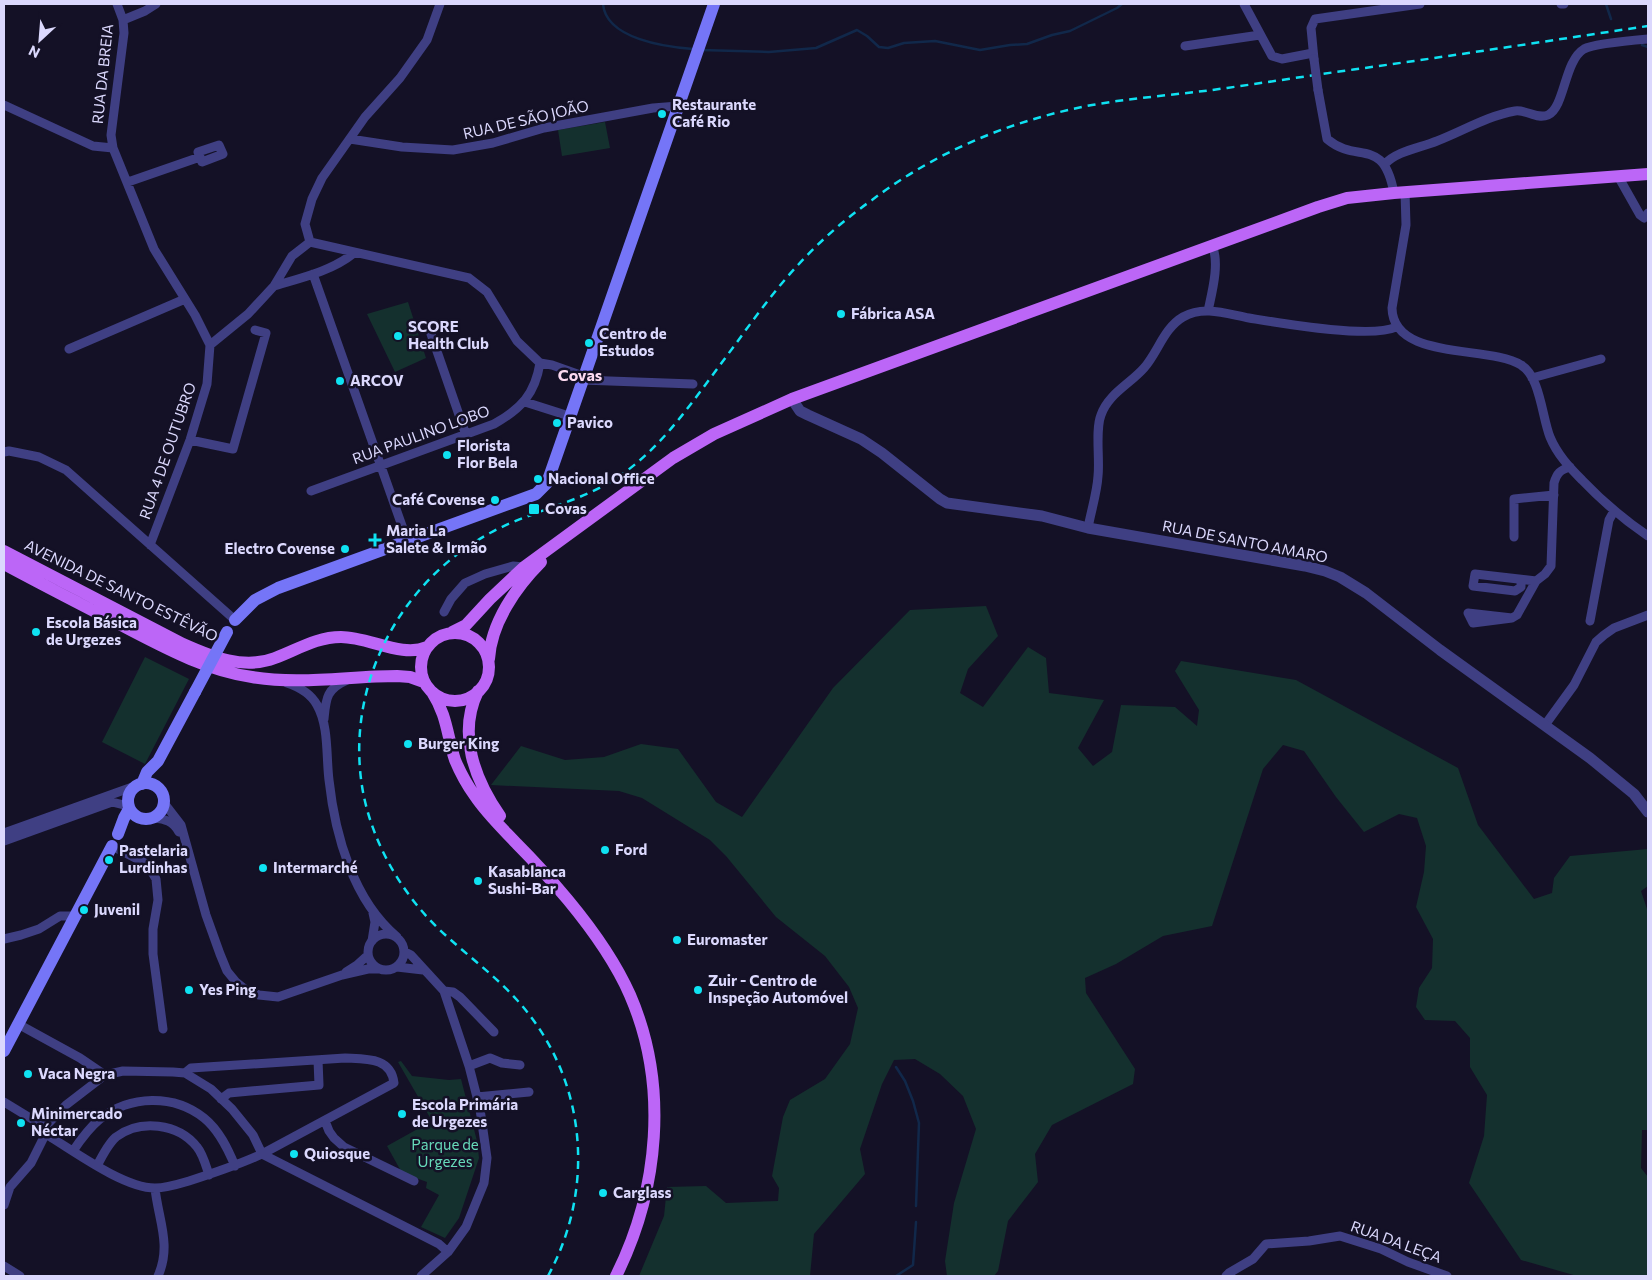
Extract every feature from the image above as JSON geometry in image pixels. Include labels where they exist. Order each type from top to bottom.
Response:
[{"type":"main road","points":[[235,620],[255,600],[278,588],[536,494],[546,483],[714,4]]},
{"type":"main road","points":[[616,1276],[637,1228],[651,1166],[654,1100],[648,1049],[642,1027],[629,994],[611,959],[568,901],[488,814],[467,784],[456,760],[443,712],[421,674],[421,664],[427,647],[438,637],[466,625],[524,567],[691,446],[792,399],[1318,206],[1347,198],[1400,192],[1648,174]]},
{"type":"main road","points":[[428,687],[441,698],[450,700],[461,700],[478,692],[485,684],[491,644],[510,602],[533,570],[566,536]]},
{"type":"main road","name":"AVENIDA DE SANTO ESTÊVÃO","points":[[4,551],[183,644],[207,654],[238,663],[254,664],[307,643],[340,637],[363,639],[401,650],[418,650],[427,647]]},
{"type":"main road","name":"AVENIDA DE SANTO ESTÊVÃO","points":[[4,564],[196,663],[238,675],[275,680],[397,676],[410,677],[428,687]]},
{"type":"main road","points":[[132,811],[129,794],[140,784],[147,772],[158,761],[227,632]]},
{"type":"main road","points":[[452,632],[463,633],[473,638],[487,654],[489,664]]},
{"type":"main road","points":[[478,692],[472,710],[469,736],[474,768],[486,796],[527,855]]},
{"type":"main road","points":[[157,787],[158,761]]},
{"type":"main road","points":[[132,811],[149,819],[154,818],[159,814],[164,803],[164,797],[157,787],[147,783],[140,784]]},
{"type":"main road","points":[[118,834],[124,818],[132,811]]},
{"type":"main road","points":[[4,1051],[112,846]]},
{"type":"street","name":"RUA DA BREIA","points":[[113,148],[110,135],[124,33],[123,20],[117,4]]},
{"type":"street","points":[[123,20],[145,12],[156,4]]},
{"type":"street","points":[[310,242],[304,224],[312,199],[322,178],[365,117],[400,78],[427,40],[440,4]]},
{"type":"street","points":[[1244,4],[1269,54],[1274,58],[1313,56]]},
{"type":"street","points":[[1420,4],[1315,19],[1310,28],[1327,139],[1333,144],[1376,157],[1384,164],[1400,192],[1406,225],[1392,308],[1392,317],[1396,327],[1414,340],[1464,352],[1503,357],[1523,366],[1532,378],[1550,438],[1556,449],[1570,467],[1614,511],[1648,536]]},
{"type":"street","points":[[1185,46],[1260,35]]},
{"type":"street","points":[[1384,164],[1391,157],[1440,140],[1477,122],[1512,111],[1525,111],[1544,116],[1550,114],[1555,109],[1567,74],[1581,51],[1585,48],[1596,46],[1648,39]]},
{"type":"street","points":[[4,105],[93,146],[113,148],[154,249],[185,299],[210,345],[248,314],[274,286],[292,256],[310,242]]},
{"type":"street","name":"RUA DE SÃO JOÃO","points":[[350,139],[402,147],[453,150],[493,143],[544,128],[653,108],[678,106]]},
{"type":"street","points":[[128,182],[200,157]]},
{"type":"street","points":[[1618,176],[1640,215],[1644,218],[1648,213]]},
{"type":"street","points":[[310,242],[469,278],[487,292],[517,341],[540,363],[552,365],[588,382],[693,384]]},
{"type":"street","points":[[1208,311],[1213,285],[1215,258],[1212,246]]},
{"type":"street","points":[[274,286],[343,262],[354,253]]},
{"type":"street","points":[[313,274],[407,540]]},
{"type":"street","points":[[69,348],[185,299]]},
{"type":"street","points":[[1088,528],[1098,475],[1099,420],[1104,408],[1118,391],[1143,369],[1165,334],[1175,322],[1194,312],[1208,311],[1282,324],[1342,330],[1383,332],[1396,327]]},
{"type":"street","points":[[190,440],[234,449],[266,334],[255,330]]},
{"type":"street","points":[[431,334],[466,435]]},
{"type":"street","name":"RUA 4 DE OUTUBRO","points":[[150,546],[190,440],[207,384],[210,345]]},
{"type":"street","points":[[1532,378],[1601,359]]},
{"type":"street","name":"RUA PAULINO LOBO","points":[[311,490],[466,435],[500,420],[525,402],[538,378],[540,363]]},
{"type":"street","name":"RUA DE SANTO AMARO","points":[[792,399],[800,411],[808,416],[862,439],[947,503],[1042,516],[1088,528],[1305,566],[1340,577],[1366,593],[1440,650],[1617,779],[1634,794],[1648,812]]},
{"type":"street","points":[[525,402],[569,416]]},
{"type":"street","points":[[4,452],[9,451],[39,457],[66,470],[235,620],[227,632]]},
{"type":"street","points":[[1512,618],[1517,615],[1536,581],[1551,566],[1556,476],[1561,470],[1570,467]]},
{"type":"street","points":[[1514,537],[1514,499],[1554,495]]},
{"type":"street","points":[[1590,621],[1609,520],[1614,511]]},
{"type":"street","points":[[444,612],[451,599],[465,583],[485,574],[513,566],[524,567]]},
{"type":"street","points":[[1521,581],[1521,586],[1515,591],[1473,586],[1475,574],[1521,581],[1536,581]]},
{"type":"street","points":[[1545,725],[1574,685],[1596,642],[1614,628],[1648,615]]},
{"type":"street","points":[[323,722],[326,698],[330,691],[335,686],[353,678]]},
{"type":"street","points":[[164,803],[180,826],[227,971],[246,990],[270,997],[291,993],[342,975],[368,969],[389,971],[397,967],[404,958],[404,946],[373,912],[352,872],[339,834],[329,781],[323,722],[317,703],[308,693],[298,687],[275,680]]},
{"type":"street","points":[[4,833],[140,784]]},
{"type":"street","points":[[4,841],[112,802],[132,811]]},
{"type":"street","points":[[154,818],[166,819],[172,823],[186,846]]},
{"type":"street","points":[[118,834],[112,846],[148,864],[156,878],[158,900],[153,929],[153,954],[163,1029]]},
{"type":"street","points":[[373,912],[375,922],[368,955],[378,969]]},
{"type":"street","points":[[4,939],[39,929],[60,916],[75,916]]},
{"type":"street","points":[[372,941],[378,936],[385,934],[397,937]]},
{"type":"street","points":[[405,952],[411,955],[444,991],[470,1066],[487,1158],[484,1183],[466,1227],[448,1252],[421,1276]]},
{"type":"street","points":[[342,975],[368,955]]},
{"type":"street","points":[[397,967],[423,970]]},
{"type":"street","points":[[444,991],[453,992],[460,997],[494,1032]]},
{"type":"street","points":[[18,1024],[80,1058],[105,1075]]},
{"type":"street","points":[[470,1066],[490,1058],[502,1063],[520,1065]]},
{"type":"street","points":[[4,1102],[97,1166],[137,1185],[156,1188],[178,1184],[235,1166],[262,1154],[394,1083],[393,1072],[383,1063],[366,1059],[191,1068],[185,1073]]},
{"type":"street","points":[[221,1098],[229,1093],[319,1085],[318,1060]]},
{"type":"street","points":[[4,1205],[10,1187],[31,1163],[46,1130],[66,1105],[105,1075],[123,1071],[153,1070],[185,1073],[211,1089],[232,1109],[253,1135],[262,1154],[439,1244],[448,1252]]},
{"type":"street","points":[[477,1097],[529,1092]]},
{"type":"street","points":[[73,1151],[100,1119],[118,1108],[142,1100],[170,1102],[196,1112],[205,1119],[220,1136],[235,1166]]},
{"type":"street","points":[[325,1121],[329,1132],[344,1147],[414,1181]]},
{"type":"street","points":[[97,1166],[112,1142],[120,1135],[145,1126],[164,1127],[179,1133],[197,1146],[209,1175]]},
{"type":"street","points":[[156,1188],[157,1207],[165,1239],[165,1254],[158,1276]]},
{"type":"street","name":"RUA DA LEÇA","points":[[1226,1276],[1253,1259],[1266,1244],[1309,1241],[1340,1236],[1382,1249],[1408,1262],[1448,1276]]},
{"type":"street","points":[[4,1266],[20,1276]]},
{"type":"green space","points":[[605,122],[610,148],[562,156],[558,130]]},
{"type":"green space","name":"SCORE Health Club","points":[[408,302],[426,358],[395,372],[367,314]]},
{"type":"green space","points":[[986,606],[998,636],[968,669],[960,693],[983,707],[1028,647],[1046,658],[1049,693],[1104,700],[1078,748],[1093,766],[1112,752],[1121,705],[1175,707],[1197,726],[1199,710],[1175,671],[1181,661],[1296,680],[1458,768],[1478,825],[1534,899],[1552,893],[1554,878],[1570,856],[1648,849],[1648,886],[1641,891],[1648,912],[1648,1130],[1642,1130],[1641,1168],[1648,1177],[1648,1276],[1577,1276],[1521,1260],[1469,1183],[1484,1136],[1487,1095],[1470,1067],[1470,1038],[1455,1021],[1425,1020],[1416,1007],[1419,988],[1432,968],[1433,939],[1416,907],[1424,872],[1426,846],[1417,818],[1399,814],[1364,832],[1336,797],[1304,751],[1283,745],[1263,769],[1212,926],[1163,936],[1116,964],[1085,978],[1086,993],[1135,1069],[1133,1084],[1052,1125],[1035,1154],[1038,1182],[1008,1221],[998,1271],[994,1276],[947,1276],[945,1261],[954,1203],[976,1129],[963,1096],[940,1074],[915,1059],[894,1060],[882,1084],[860,1149],[865,1174],[814,1234],[810,1276],[639,1276],[664,1216],[667,1187],[706,1186],[726,1203],[778,1201],[779,1188],[772,1176],[783,1117],[790,1100],[825,1079],[850,1044],[858,1008],[849,987],[825,956],[776,917],[726,856],[710,840],[642,798],[619,791],[491,785],[521,746],[565,760],[604,757],[641,744],[678,749],[716,802],[742,817],[833,688],[910,610]]},
{"type":"green space","points":[[145,657],[189,679],[145,764],[102,742]]},
{"type":"green space","name":"Parque de Urgezes","points":[[401,1061],[412,1076],[449,1080],[461,1079],[477,1141],[479,1158],[459,1218],[445,1238],[421,1227],[439,1195],[426,1188],[427,1182],[402,1173],[387,1146],[432,1121],[398,1062]]},
{"type":"waterway","points":[[603,4],[607,16],[615,26],[626,33],[653,43],[693,49]]},
{"type":"waterway","points":[[701,50],[769,52],[816,48],[857,30],[879,47],[888,48],[904,43],[935,41],[980,50],[1027,44],[1070,31],[1122,4]]},
{"type":"waterway","points":[[1606,4],[1611,19]]},
{"type":"waterway","points":[[1642,45],[1648,47]]},
{"type":"waterway","points":[[896,1067],[905,1081],[919,1123],[916,1206]]},
{"type":"waterway","points":[[896,1276],[913,1265],[916,1222]]},
{"type":"railway","points":[[548,1276],[564,1241],[574,1206],[578,1169],[577,1133],[570,1097],[558,1063],[540,1030],[517,1000],[496,979],[438,929],[416,904],[387,860],[372,827],[363,792],[359,753],[362,715],[371,678],[385,642],[404,610],[429,580],[457,554],[490,533],[523,518],[590,493],[606,485],[636,463],[664,437],[778,288],[824,239],[852,215],[897,182],[949,152],[1033,119],[1092,105],[1228,88],[1648,26]]},
{"type":"place","name":"Restaurante Café Rio","points":[[662,114]]},
{"type":"place","name":"Fábrica ASA","points":[[841,314]]},
{"type":"place","name":"SCORE Health Club","points":[[398,336]]},
{"type":"place","name":"Centro de Estudos","points":[[589,343]]},
{"type":"place","name":"ARCOV","points":[[340,381]]},
{"type":"place","name":"Pavico","points":[[557,423]]},
{"type":"place","name":"Florista Flor Bela","points":[[447,455]]},
{"type":"place","name":"Nacional Office","points":[[538,479]]},
{"type":"place","name":"Café Covense","points":[[495,500]]},
{"type":"place","name":"Covas","points":[[534,509]]},
{"type":"place","name":"Maria La Salete & Irmão","points":[[375,540]]},
{"type":"place","name":"Electro Covense","points":[[345,549]]},
{"type":"place","name":"Escola Básica de Urgezes","points":[[36,632]]},
{"type":"place","name":"Burger King","points":[[408,744]]},
{"type":"place","name":"Ford","points":[[605,850]]},
{"type":"place","name":"Pastelaria Lurdinhas","points":[[109,860]]},
{"type":"place","name":"Intermarché","points":[[263,868]]},
{"type":"place","name":"Kasablanca Sushi-Bar","points":[[478,881]]},
{"type":"place","name":"Juvenil","points":[[84,910]]},
{"type":"place","name":"Euromaster","points":[[677,940]]},
{"type":"place","name":"Yes Ping","points":[[189,990]]},
{"type":"place","name":"Zuir - Centro de Inspeção Automóvel","points":[[698,990]]},
{"type":"place","name":"Vaca Negra","points":[[28,1074]]},
{"type":"place","name":"Escola Primária de Urgezes","points":[[402,1114]]},
{"type":"place","name":"Minimercado Néctar","points":[[21,1123]]},
{"type":"place","name":"Quiosque","points":[[294,1154]]},
{"type":"place","name":"Carglass","points":[[603,1193]]},
{"type":"district","name":"Covas","points":[[580,375]]}]
